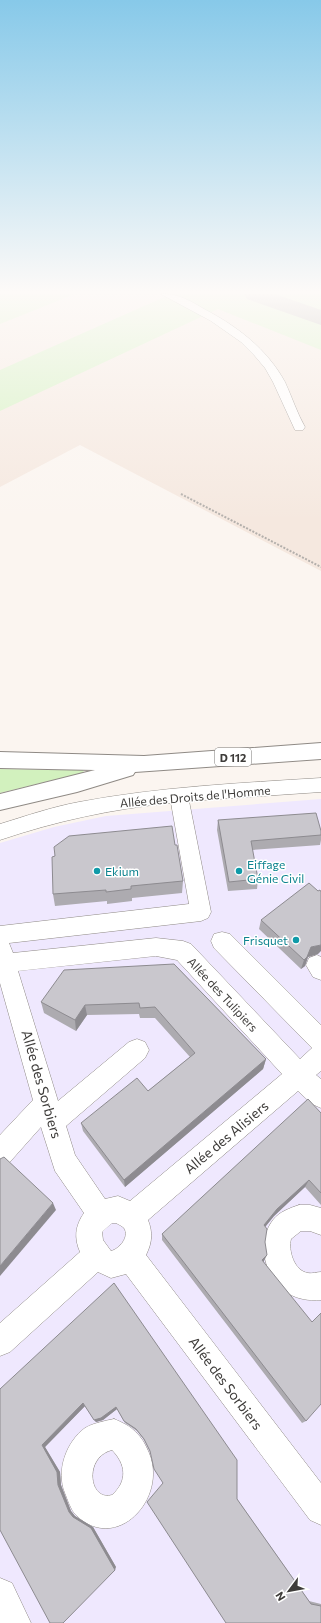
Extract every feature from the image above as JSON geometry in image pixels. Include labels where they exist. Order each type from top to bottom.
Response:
[{"type":"main road","name":"D 112","points":[[0,760],[144,764],[321,751]]},
{"type":"main road","name":"D 112","points":[[0,802],[77,784],[144,764]]},
{"type":"street","points":[[271,370],[279,382],[298,427]]},
{"type":"street","name":"Allée des Droits de l'Homme","points":[[0,832],[22,824],[80,810],[152,798],[321,785]]},
{"type":"street","points":[[0,935],[201,912],[179,796]]},
{"type":"street","points":[[222,941],[321,1041]]},
{"type":"street","name":"Allée des Tulipiers","points":[[3,955],[156,947],[183,951],[299,1075],[321,1096]]},
{"type":"street","name":"Allée des Sorbiers","points":[[3,955],[64,1162],[100,1214]]},
{"type":"street","points":[[0,1154],[50,1112],[137,1050]]},
{"type":"street","name":"Allée des Alisiers","points":[[132,1217],[321,1056]]},
{"type":"street","points":[[107,1210],[118,1210],[126,1212],[132,1217],[137,1226],[139,1238],[136,1248],[130,1257],[120,1263],[109,1264],[96,1257],[88,1240],[90,1227],[100,1214],[107,1210]]},
{"type":"street","points":[[321,1222],[305,1217],[287,1223],[281,1231],[277,1241],[276,1252],[284,1273],[292,1281],[303,1287],[314,1288],[321,1286]]},
{"type":"street","points":[[0,1342],[96,1257]]},
{"type":"street","name":"Allée des Sorbiers","points":[[130,1257],[321,1509]]},
{"type":"street","points":[[0,1595],[14,1623]]},
{"type":"path","points":[[181,494],[321,567]]},
{"type":"shaded area","points":[[0,370],[321,370],[321,571],[80,445],[0,487]]},
{"type":"shaded area","points":[[321,799],[321,1623],[0,1623],[0,843],[54,827],[106,816]]},
{"type":"green space","points":[[1,370],[88,370],[0,411]]},
{"type":"green space","points":[[0,769],[84,771],[82,773],[0,793]]},
{"type":"building","name":"Eiffage Génie Civil","points":[[316,813],[321,835],[251,841],[258,879],[229,882],[218,820]]},
{"type":"building","name":"Ekium","points":[[172,826],[183,881],[131,886],[131,889],[106,892],[106,890],[53,894],[52,857],[55,856],[54,847],[69,836]]},
{"type":"building","name":"Frisquet","points":[[309,883],[321,892],[321,945],[311,947],[307,957],[304,960],[261,920]]},
{"type":"building","points":[[174,964],[266,1059],[124,1180],[81,1123],[137,1078],[148,1091],[195,1053],[155,1007],[140,1008],[139,1003],[85,1005],[75,1020],[41,1002],[64,970]]},
{"type":"building","points":[[308,1099],[321,1113],[321,1193],[309,1180],[277,1209],[264,1225],[267,1229],[265,1242],[267,1255],[262,1260],[312,1322],[321,1313],[321,1404],[306,1421],[162,1234]]},
{"type":"building","points":[[4,1157],[53,1203],[0,1266],[0,1159]]},
{"type":"building","points":[[114,1283],[237,1460],[237,1499],[311,1604],[321,1606],[321,1623],[226,1623],[147,1502],[163,1483],[154,1469],[150,1451],[144,1439],[136,1429],[124,1421],[116,1407],[101,1418],[94,1420],[83,1403],[42,1445],[57,1472],[58,1485],[69,1512],[73,1517],[91,1528],[115,1570],[63,1623],[50,1623],[0,1530],[0,1389]]},
{"type":"place","name":"Ekium","points":[[97,871]]},
{"type":"place","name":"Eiffage Génie Civil","points":[[239,871]]},
{"type":"place","name":"Frisquet","points":[[296,940]]}]
